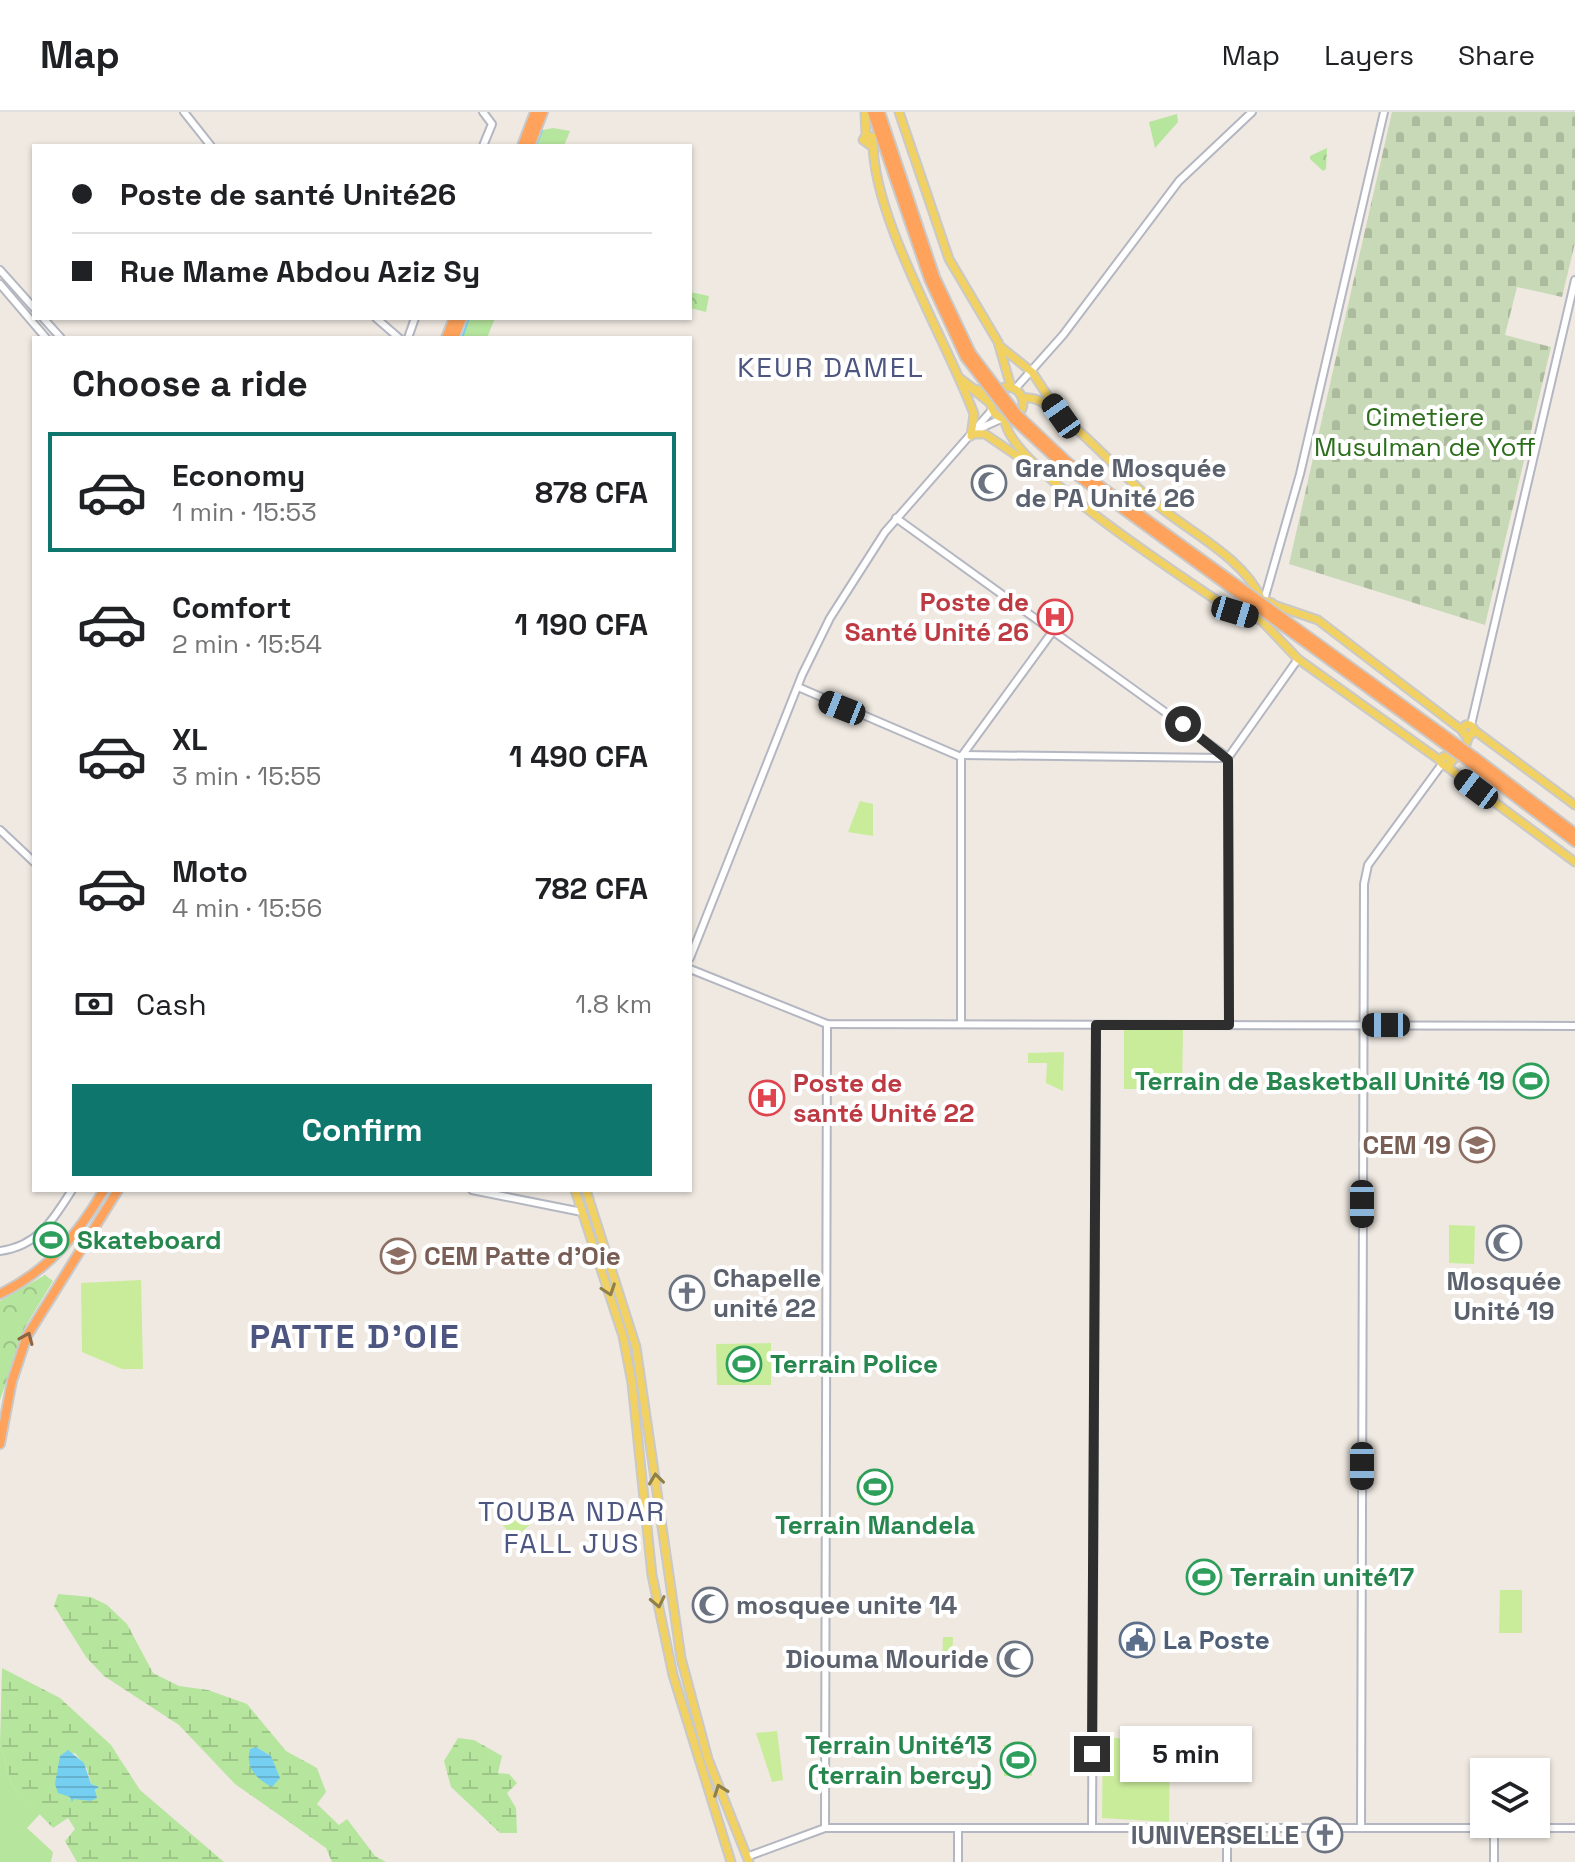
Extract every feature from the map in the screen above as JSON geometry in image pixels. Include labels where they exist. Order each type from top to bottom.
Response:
[{"type":"highway","points":[[523,144],[535,112]]},
{"type":"highway","points":[[531,144],[543,112]]},
{"type":"highway","points":[[872,112],[929,279],[968,355],[1013,419],[1065,467],[1575,833]]},
{"type":"highway","points":[[880,112],[935,277],[968,355]]},
{"type":"highway","points":[[1473,760],[1575,842]]},
{"type":"highway","points":[[0,1294],[29,1278],[58,1255],[103,1192]]},
{"type":"highway","points":[[0,1432],[19,1358],[36,1318],[117,1192]]},
{"type":"highway","points":[[0,1444],[5,1412]]},
{"type":"main road","points":[[865,112],[866,135],[863,138],[869,144],[902,249],[974,414],[972,434],[985,434],[1235,612],[1263,620],[1275,637],[1298,659],[1444,761],[1454,773],[1575,862]]},
{"type":"main road","points":[[898,112],[949,259],[1001,347],[1031,374],[1061,416]]},
{"type":"main road","points":[[1001,347],[1004,365],[1002,387]]},
{"type":"main road","points":[[1004,365],[1018,392],[1022,410]]},
{"type":"main road","points":[[961,379],[1003,419],[1014,442],[1041,472]]},
{"type":"main road","points":[[970,386],[993,393]]},
{"type":"main road","points":[[1002,387],[1035,399],[1061,416],[1153,502],[1256,588],[1266,604],[1263,620]]},
{"type":"main road","points":[[991,406],[993,393],[1002,387]]},
{"type":"main road","points":[[1003,419],[1015,417],[1035,404],[1048,406]]},
{"type":"main road","points":[[1014,442],[1015,417]]},
{"type":"main road","points":[[1256,588],[1270,587]]},
{"type":"main road","points":[[1263,620],[1266,604]]},
{"type":"main road","points":[[1235,612],[1266,604],[1291,609],[1318,620],[1452,722],[1470,729],[1575,805]]},
{"type":"main road","points":[[1444,761],[1461,749],[1470,729]]},
{"type":"main road","points":[[576,1192],[623,1336],[632,1383],[652,1575],[673,1675],[690,1738],[731,1858],[748,1856],[708,1759],[675,1633],[636,1347],[587,1192]]},
{"type":"street","points":[[184,112],[209,144]]},
{"type":"street","points":[[483,112],[492,124],[484,144]]},
{"type":"street","points":[[1018,392],[1179,181],[1252,112]]},
{"type":"street","points":[[1266,604],[1384,112]]},
{"type":"street","points":[[0,270],[32,306]]},
{"type":"street","points":[[1470,729],[1575,280]]},
{"type":"street","points":[[0,284],[44,336]]},
{"type":"street","points":[[45,320],[59,336]]},
{"type":"street","points":[[378,320],[397,336]]},
{"type":"street","points":[[692,953],[798,687],[830,618],[896,518],[972,434],[991,406]]},
{"type":"street","points":[[972,434],[1003,419]]},
{"type":"street","points":[[896,518],[1227,757]]},
{"type":"street","points":[[961,1024],[962,756],[1053,631]]},
{"type":"street","points":[[1229,1025],[1227,757],[1298,659]]},
{"type":"street","points":[[798,687],[962,756],[1227,757]]},
{"type":"street","points":[[1361,1828],[1363,1025],[1367,870],[1444,761]]},
{"type":"street","points":[[0,830],[32,860]]},
{"type":"street","points":[[692,970],[827,1024],[1575,1026]]},
{"type":"street","points":[[825,1828],[827,1024]]},
{"type":"street","points":[[1092,1828],[1096,1025]]},
{"type":"street","points":[[0,1251],[19,1247],[39,1236],[71,1192]]},
{"type":"street","points":[[482,1192],[582,1212]]},
{"type":"street","points":[[748,1856],[825,1828],[1470,1829]]},
{"type":"street","points":[[958,1828],[958,1862]]},
{"type":"street","points":[[1227,1828],[1227,1862]]},
{"type":"street","points":[[1550,1829],[1572,1829]]},
{"type":"street","points":[[1494,1838],[1494,1862]]},
{"type":"green space","name":"Cimetiere Musulman de Yoff","points":[[1392,112],[1575,112],[1575,243],[1562,297],[1517,287],[1505,335],[1551,347],[1485,625],[1289,564]]},
{"type":"green space","points":[[1177,114],[1178,122],[1155,148],[1149,122]]},
{"type":"green space","points":[[543,130],[570,131],[565,144],[538,144]]},
{"type":"green space","points":[[1327,148],[1326,169],[1323,171],[1310,156]]},
{"type":"green space","points":[[692,292],[709,296],[706,312],[692,308]]},
{"type":"green space","points":[[469,320],[494,320],[488,336],[463,336]]},
{"type":"green space","points":[[860,801],[873,804],[873,836],[848,832]]},
{"type":"green space","points":[[1124,1030],[1183,1030],[1182,1089],[1124,1089]]},
{"type":"green space","points":[[1064,1052],[1063,1091],[1046,1083],[1047,1063],[1028,1063],[1028,1053]]},
{"type":"green space","name":"Terrain de Basketball Unité 19","points":[[1522,1068],[1540,1068],[1540,1094],[1522,1094]]},
{"type":"green space","points":[[1449,1225],[1475,1226],[1474,1264],[1449,1263]]},
{"type":"green space","points":[[45,1275],[53,1281],[25,1327],[0,1400],[0,1301]]},
{"type":"green space","points":[[141,1280],[143,1369],[122,1369],[82,1352],[81,1283]]},
{"type":"green space","name":"Terrain Police","points":[[771,1343],[771,1385],[717,1385],[716,1344]]},
{"type":"green space","name":"Terrain Mandela","points":[[858,1476],[892,1476],[892,1498],[858,1499]]},
{"type":"green space","points":[[512,1510],[532,1523],[514,1539],[499,1520]]},
{"type":"green space","name":"Terrain unité17","points":[[1213,1562],[1214,1591],[1195,1592],[1195,1563]]},
{"type":"green space","points":[[1500,1590],[1522,1590],[1522,1633],[1499,1633]]},
{"type":"green space","points":[[58,1594],[91,1597],[107,1605],[127,1624],[153,1673],[179,1686],[208,1690],[247,1704],[286,1751],[317,1768],[326,1792],[317,1804],[339,1825],[347,1819],[375,1856],[386,1862],[332,1862],[326,1848],[235,1784],[179,1725],[104,1676],[86,1657],[54,1606]],"holes":[[[256,1747],[271,1756],[279,1778],[275,1784],[257,1777]]]},
{"type":"green space","points":[[943,1637],[953,1637],[952,1665],[942,1665]]},
{"type":"green space","points":[[2,1668],[60,1698],[111,1745],[140,1790],[224,1862],[77,1862],[65,1841],[75,1829],[68,1818],[53,1828],[12,1786],[0,1744]],"holes":[[[75,1753],[87,1769],[91,1784],[98,1787],[94,1793],[97,1797],[91,1801],[63,1794],[63,1755]]]},
{"type":"green space","points":[[777,1731],[783,1780],[772,1782],[756,1733]]},
{"type":"green space","points":[[1103,1737],[1170,1742],[1169,1822],[1102,1818]]},
{"type":"green space","points":[[458,1738],[474,1740],[502,1756],[498,1773],[509,1774],[517,1783],[507,1793],[516,1808],[517,1833],[500,1833],[451,1787],[444,1761]]},
{"type":"green space","points":[[0,1744],[12,1786],[40,1814],[27,1828],[53,1852],[51,1862],[0,1862]]},
{"type":"green space","name":"Terrain Unité13 (terrain bercy)","points":[[1004,1745],[1032,1745],[1032,1776],[1004,1776]]},
{"type":"water","points":[[256,1747],[271,1756],[280,1778],[272,1787],[261,1780],[251,1767],[250,1749]]},
{"type":"water","points":[[68,1750],[84,1763],[91,1784],[99,1787],[95,1790],[97,1798],[91,1801],[74,1799],[72,1802],[70,1797],[58,1793],[55,1784],[60,1756]]},
{"type":"waterway","points":[[537,144],[542,131]]},
{"type":"waterway","points":[[463,336],[468,320]]},
{"type":"place","name":"Grande Mosquée de PA Unité 26","points":[[989,483]]},
{"type":"place","name":"Poste de Santé Unité 26","points":[[1055,617]]},
{"type":"place","name":"Terrain de Basketball Unité 19","points":[[1531,1081]]},
{"type":"place","name":"Poste de santé Unité 22","points":[[767,1098]]},
{"type":"place","name":"CEM 19","points":[[1477,1145]]},
{"type":"place","name":"Skateboard","points":[[51,1240]]},
{"type":"place","name":"Mosquée Unité 19","points":[[1504,1243]]},
{"type":"place","name":"CEM Patte d'Oie","points":[[398,1256]]},
{"type":"place","name":"Chapelle unité 22","points":[[687,1293]]},
{"type":"place","name":"Terrain Police","points":[[744,1364]]},
{"type":"place","name":"Terrain Mandela","points":[[875,1487]]},
{"type":"place","name":"Terrain unité17","points":[[1204,1577]]},
{"type":"place","name":"mosquee unite 14","points":[[710,1605]]},
{"type":"place","name":"La Poste","points":[[1137,1640]]},
{"type":"place","name":"Diouma Mouride","points":[[1015,1659]]},
{"type":"place","name":"Terrain Unité13 (terrain bercy)","points":[[1018,1760]]},
{"type":"place","name":"IUNIVERSELLE","points":[[1325,1835]]},
{"type":"district","name":"KEUR DAMEL","points":[[831,367]]},
{"type":"district","name":"PATTE D'OIE","points":[[355,1336]]},
{"type":"district","name":"TOUBA NDAR FALL JUS","points":[[572,1527]]},
{"type":"route","points":[[1092,1754],[1096,1025],[1229,1025],[1228,760],[1183,724]]}]
